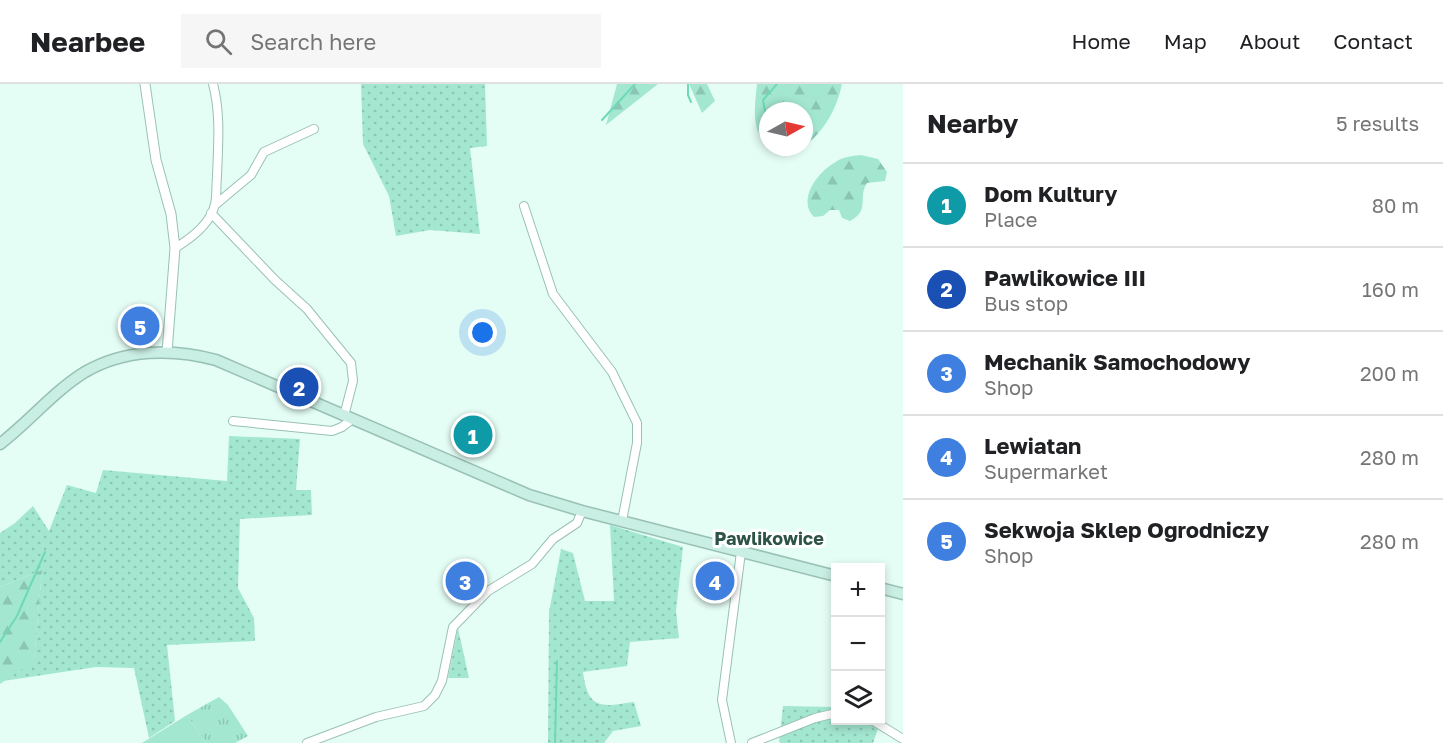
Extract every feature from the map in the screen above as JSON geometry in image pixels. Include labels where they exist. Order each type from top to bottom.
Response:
[{"type":"main road","points":[[0,444],[70,383],[86,372],[134,354],[167,352],[198,356],[216,360],[502,485],[582,512],[831,575]]},
{"type":"main road","points":[[885,589],[903,594]]},
{"type":"street","points":[[145,84],[156,160],[171,214],[175,248],[167,352]]},
{"type":"street","points":[[213,84],[218,137],[215,205]]},
{"type":"street","points":[[175,248],[191,238],[215,205],[251,175],[264,152],[314,129]]},
{"type":"street","points":[[524,206],[553,294],[612,372],[637,423],[637,443],[622,521]]},
{"type":"street","points":[[211,213],[275,280],[308,309],[351,363],[353,381],[348,418],[342,427],[332,430],[233,421]]},
{"type":"street","points":[[307,743],[376,717],[424,706],[435,695],[442,681],[453,627],[488,591],[532,564],[553,539],[577,523],[582,512]]},
{"type":"street","points":[[731,743],[722,700],[741,552]]},
{"type":"street","points":[[752,743],[815,718],[831,714]]},
{"type":"street","points":[[880,725],[903,739]]},
{"type":"green space","points":[[361,84],[485,84],[487,146],[470,148],[480,234],[430,230],[396,236],[389,196],[363,144]]},
{"type":"green space","points":[[617,84],[658,84],[606,125]]},
{"type":"green space","points":[[689,84],[707,84],[715,101],[702,113]]},
{"type":"green space","points":[[757,84],[842,84],[829,119],[813,139],[813,102],[759,102],[759,134],[755,117]]},
{"type":"green space","points":[[861,155],[878,159],[887,172],[885,181],[867,183],[860,213],[850,221],[842,218],[839,210],[830,210],[823,216],[814,217],[809,210],[808,195],[821,173],[837,161]]},
{"type":"green space","points":[[229,436],[300,439],[296,490],[311,490],[312,515],[240,519],[238,588],[254,618],[255,641],[167,645],[175,721],[149,738],[134,668],[96,667],[3,681],[34,660],[42,570],[0,587],[0,533],[33,506],[49,531],[67,485],[96,493],[103,470],[227,481]]},
{"type":"green space","points":[[610,525],[683,547],[676,611],[679,638],[630,642],[627,666],[583,672],[588,693],[593,700],[605,705],[634,702],[641,726],[613,731],[604,743],[548,743],[549,612],[561,549],[573,553],[585,601],[614,601]]},
{"type":"green space","points":[[42,570],[34,661],[0,684],[0,587]]},
{"type":"green space","points":[[458,628],[469,678],[448,678]]},
{"type":"green space","points":[[219,697],[228,705],[248,736],[235,743],[206,743],[187,715]]},
{"type":"green space","points":[[783,706],[831,707],[831,725],[879,725],[873,743],[779,742]]},
{"type":"green space","points":[[187,715],[206,743],[142,743]]},
{"type":"waterway","points":[[602,120],[635,84]]},
{"type":"waterway","points":[[688,84],[688,95],[691,102]]},
{"type":"waterway","points":[[763,102],[777,84]]},
{"type":"waterway","points":[[0,642],[17,616],[45,552]]},
{"type":"waterway","points":[[555,743],[557,661]]},
{"type":"place","name":"Sekwoja Sklep Ogrodniczy","points":[[140,326]]},
{"type":"place","name":"Pawlikowice III","points":[[299,387]]},
{"type":"place","name":"Dom Kultury","points":[[473,435]]},
{"type":"place","name":"Mechanik Samochodowy","points":[[465,581]]},
{"type":"place","name":"Lewiatan","points":[[715,581]]},
{"type":"district","name":"Pawlikowice","points":[[769,539]]}]
